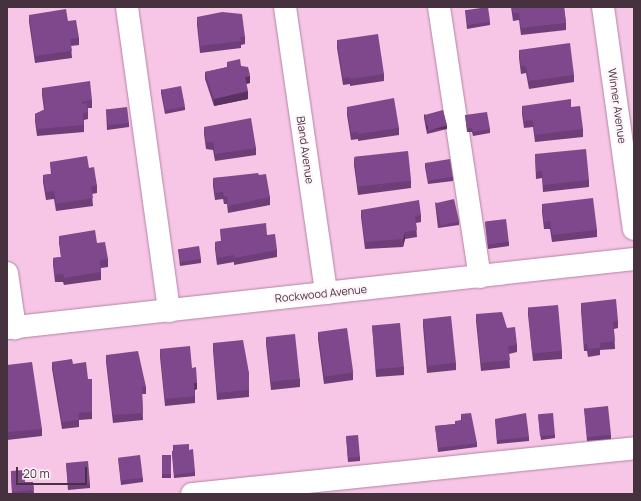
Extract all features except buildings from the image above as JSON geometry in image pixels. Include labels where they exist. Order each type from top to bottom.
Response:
[{"type":"street","points":[[126,7],[169,311]]},
{"type":"street","name":"Bland Avenue","points":[[285,7],[326,293]]},
{"type":"street","points":[[439,7],[480,276]]},
{"type":"street","name":"Winner Avenue","points":[[603,7],[634,229]]},
{"type":"street","name":"Rockwood Avenue","points":[[11,328],[634,259]]},
{"type":"street","points":[[7,273],[11,328]]},
{"type":"street","points":[[192,494],[634,448]]}]
